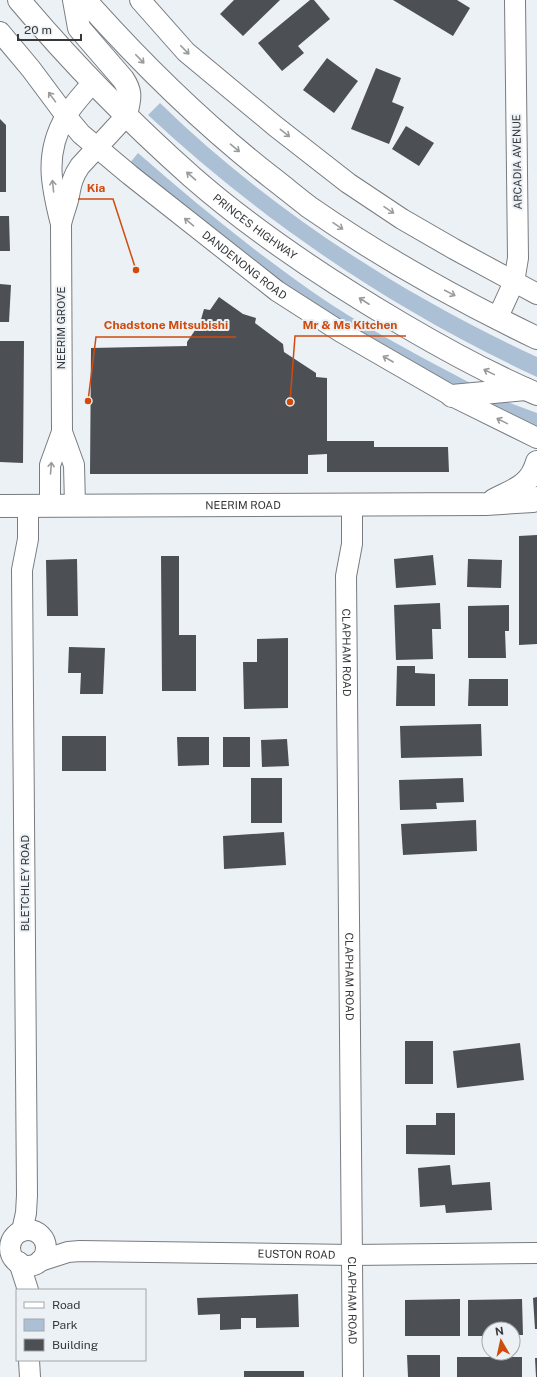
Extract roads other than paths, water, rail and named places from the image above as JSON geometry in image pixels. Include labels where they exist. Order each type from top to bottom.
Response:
[{"type":"main road","name":"PRINCES HIGHWAY","points":[[19,0],[92,82],[126,116],[199,183],[242,217],[310,267],[371,306],[483,369],[531,392]]},
{"type":"main road","points":[[74,0],[79,28],[123,79],[128,87],[130,95],[126,116]]},
{"type":"main road","points":[[84,0],[155,75],[208,125],[308,206],[423,279],[497,319],[537,338]]},
{"type":"main road","points":[[452,396],[531,392]]},
{"type":"main road","name":"NEERIM ROAD","points":[[486,504],[526,482],[534,472],[537,462]]},
{"type":"main road","name":"NEERIM ROAD","points":[[14,506],[486,504],[533,501],[537,498]]},
{"type":"street","points":[[140,0],[186,52],[275,126],[348,183],[402,219],[537,294]]},
{"type":"street","name":"ARCADIA AVENUE","points":[[497,319],[514,282],[518,247],[515,0]]},
{"type":"street","name":"DANDENONG ROAD","points":[[0,32],[31,69],[81,134],[277,291],[341,332],[452,396],[537,438]]},
{"type":"street","name":"NEERIM GROVE","points":[[75,505],[74,465],[62,432],[61,224],[54,197],[51,168],[55,142],[66,116],[92,82]]},
{"type":"street","name":"NEERIM GROVE","points":[[61,224],[74,174],[126,116]]},
{"type":"street","name":"NEERIM GROVE","points":[[50,506],[50,465],[62,432]]},
{"type":"street","name":"CLAPHAM ROAD","points":[[345,505],[352,544],[346,576],[353,1377]]},
{"type":"street","name":"BLETCHLEY ROAD","points":[[14,506],[28,539],[22,570],[26,1213],[30,1233]]},
{"type":"street","points":[[0,1239],[30,1233]]},
{"type":"street","points":[[0,1250],[28,1262],[44,1257],[46,1247],[30,1233]]},
{"type":"street","points":[[28,1262],[11,1251],[11,1246],[12,1241],[30,1233]]},
{"type":"street","name":"EUSTON ROAD","points":[[30,1233],[57,1246],[80,1251]]},
{"type":"street","name":"EUSTON ROAD","points":[[28,1262],[64,1253],[80,1251],[352,1255],[537,1253]]},
{"type":"street","points":[[28,1262],[30,1279],[29,1289]]},
{"type":"street","points":[[30,1361],[30,1377]]},
{"type":"place","name":"Kia","points":[[136,270]]},
{"type":"place","name":"Chadstone Mitsubishi","points":[[88,401]]},
{"type":"place","name":"Mr & Ms Kitchen","points":[[290,402]]}]
